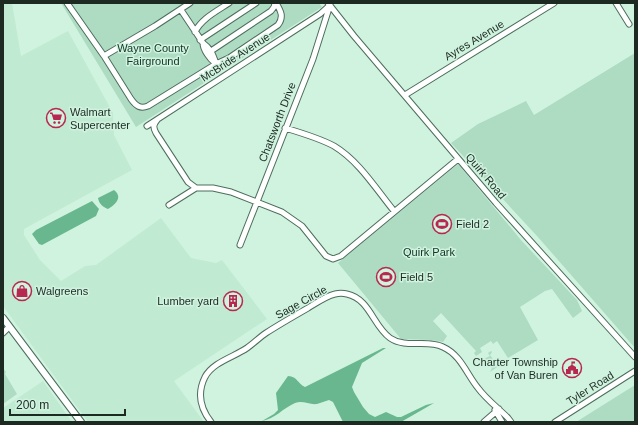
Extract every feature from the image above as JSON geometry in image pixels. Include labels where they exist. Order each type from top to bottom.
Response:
[{"type":"main road","points":[[3,318],[81,422]]},
{"type":"street","points":[[67,3],[104,56],[131,100],[140,107],[148,106],[216,64],[229,58],[278,25],[282,17],[282,13],[276,3]]},
{"type":"street","points":[[195,32],[198,26],[229,3]]},
{"type":"street","points":[[202,41],[256,3]]},
{"type":"street","points":[[211,51],[271,12],[276,3]]},
{"type":"street","name":"Ayres Avenue","points":[[405,95],[554,3]]},
{"type":"street","points":[[616,3],[629,24]]},
{"type":"street","points":[[104,56],[181,10],[187,4]]},
{"type":"street","name":"Quirk Road","points":[[330,4],[496,203],[635,357]]},
{"type":"street","name":"McBride Avenue","points":[[147,126],[320,14],[330,4]]},
{"type":"street","name":"Chatsworth Drive","points":[[240,245],[313,59],[330,4]]},
{"type":"street","points":[[181,10],[195,32],[213,54],[216,64]]},
{"type":"street","points":[[202,41],[203,47],[216,64]]},
{"type":"street","points":[[157,120],[153,125],[156,133],[188,182],[196,188],[220,189],[282,212],[295,220],[308,232],[326,256],[333,259],[341,256],[458,159]]},
{"type":"street","points":[[285,128],[322,140],[339,149],[358,166],[394,211]]},
{"type":"street","points":[[169,205],[196,188]]},
{"type":"street","name":"Sage Circle","points":[[211,422],[202,409],[200,399],[206,377],[211,370],[218,364],[247,348],[265,333],[318,302],[334,294],[345,293],[354,296],[366,306],[381,330],[391,339],[404,344],[428,343],[443,346],[452,353],[464,366],[478,389],[494,405],[502,422]]},
{"type":"street","points":[[3,333],[9,327]]},
{"type":"street","name":"Tyler Road","points":[[555,422],[635,371]]},
{"type":"street","points":[[484,422],[497,411]]},
{"type":"street","name":"Sage Circle","points":[[497,411],[511,422]]},
{"type":"shaded area","points":[[3,3],[12,3],[21,56],[68,31],[113,113],[114,135],[132,170],[24,229],[24,235],[40,260],[61,281],[85,266],[96,265],[161,218],[191,258],[216,263],[222,260],[267,319],[174,381],[204,422],[88,422],[3,306]]},
{"type":"shaded area","points":[[114,190],[118,195],[118,198],[116,203],[108,209],[99,202],[98,198]]},
{"type":"shaded area","points":[[92,201],[99,209],[96,216],[42,245],[39,244],[32,234],[36,230]]},
{"type":"shaded area","points":[[383,348],[386,348],[362,363],[352,387],[363,407],[369,414],[375,417],[386,412],[397,417],[401,417],[426,405],[434,403],[401,422],[343,422],[333,402],[329,400],[317,404],[301,402],[295,403],[275,416],[262,421],[278,410],[276,393],[288,376],[296,379],[305,387]]},
{"type":"shaded area","points":[[43,381],[72,422],[3,422],[3,408]]},
{"type":"green space","name":"Wayne County Fairground","points":[[61,3],[319,3],[322,7],[136,127]]},
{"type":"green space","points":[[635,53],[635,348],[537,236],[451,143],[478,124],[526,101],[534,115]]},
{"type":"green space","name":"Quirk Park","points":[[458,164],[521,240],[577,300],[582,311],[573,318],[552,289],[545,291],[520,307],[538,340],[508,358],[497,341],[493,344],[491,341],[480,348],[482,352],[476,356],[474,353],[476,351],[441,313],[433,321],[447,336],[443,342],[401,339],[338,263]]},
{"type":"green space","points":[[491,351],[492,352],[490,355],[497,365],[500,365],[490,372],[492,368],[483,358],[484,359],[490,356],[488,353]]},
{"type":"green space","points":[[3,368],[17,394],[3,404]]},
{"type":"green space","points":[[635,385],[635,422],[576,422]]},
{"type":"place","name":"Walmart Supercenter","points":[[56,118]]},
{"type":"place","name":"Field 2","points":[[442,224]]},
{"type":"place","name":"Field 5","points":[[386,277]]},
{"type":"place","name":"Walgreens","points":[[22,291]]},
{"type":"place","name":"Lumber yard","points":[[233,301]]},
{"type":"place","name":"Charter Township of Van Buren","points":[[572,368]]}]
